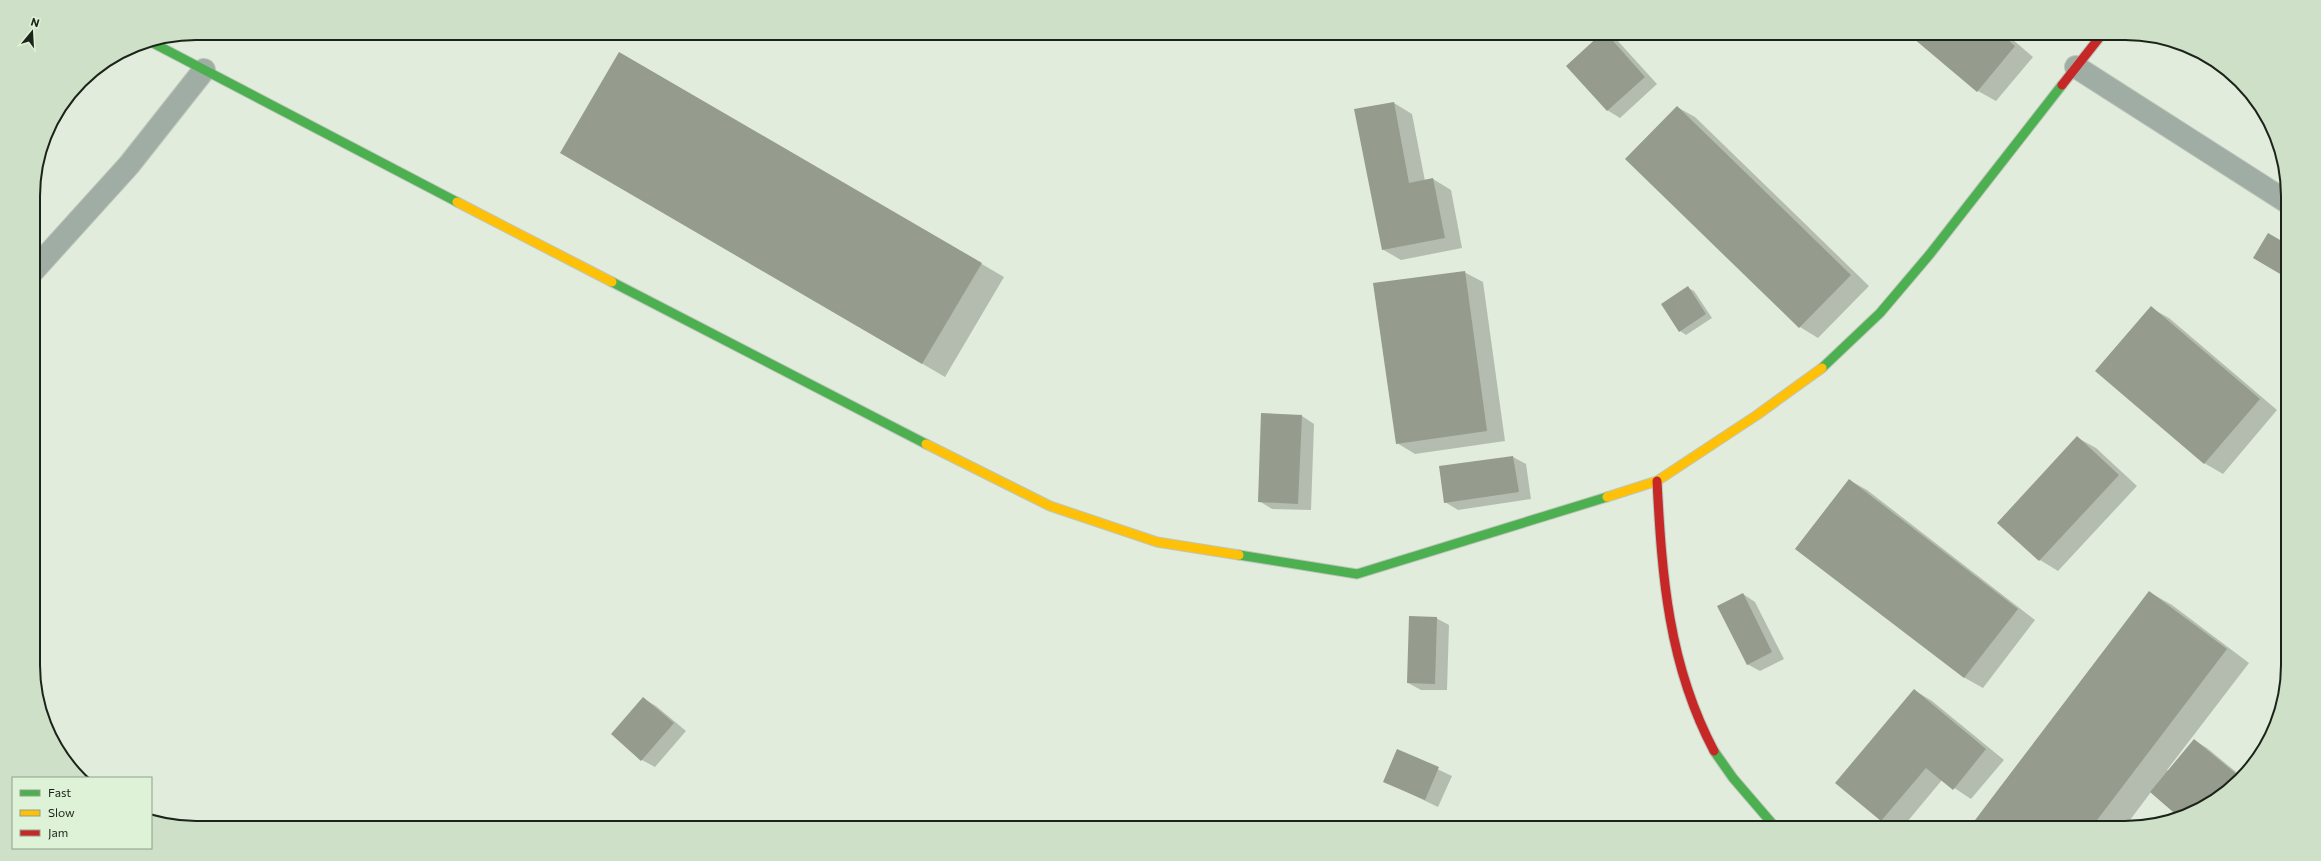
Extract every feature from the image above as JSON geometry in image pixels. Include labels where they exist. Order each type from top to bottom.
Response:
[{"type":"street","points":[[156,45],[826,393],[1050,506],[1157,542],[1357,574],[1657,481],[1757,415],[1830,362],[1880,313],[1930,254],[2097,40]]},
{"type":"street","points":[[2076,67],[2281,198]]},
{"type":"street","points":[[40,263],[129,165],[204,70]]},
{"type":"street","points":[[1657,481],[1662,573],[1667,613],[1678,664],[1692,706],[1719,759],[1770,821]]},
{"type":"building","points":[[1594,40],[1612,40],[1645,77],[1607,111],[1566,66]]},
{"type":"building","points":[[1915,40],[2008,40],[2015,46],[1977,92]]},
{"type":"building","points":[[619,52],[982,263],[922,364],[560,153]]},
{"type":"building","points":[[1394,102],[1409,183],[1433,178],[1445,238],[1382,250],[1354,109]]},
{"type":"building","points":[[1677,106],[1851,275],[1799,328],[1625,159]]},
{"type":"building","points":[[2268,233],[2281,241],[2281,274],[2253,258]]},
{"type":"building","points":[[1465,271],[1487,431],[1396,444],[1373,283]]},
{"type":"building","points":[[1688,286],[1706,314],[1679,332],[1661,304]]},
{"type":"building","points":[[2151,306],[2260,399],[2204,464],[2095,371]]},
{"type":"building","points":[[1261,413],[1302,415],[1298,504],[1258,502]]},
{"type":"building","points":[[2077,436],[2119,475],[2039,561],[1997,523]]},
{"type":"building","points":[[1513,456],[1519,492],[1444,503],[1439,466]]},
{"type":"building","points":[[1849,479],[2018,609],[1964,678],[1795,549]]},
{"type":"building","points":[[2149,591],[2227,649],[2096,821],[1974,821]]},
{"type":"building","points":[[1743,593],[1772,652],[1747,665],[1717,606]]},
{"type":"building","points":[[1409,616],[1437,617],[1435,684],[1407,683]]},
{"type":"building","points":[[1914,689],[1986,749],[1953,790],[1926,768],[1881,821],[1835,783]]},
{"type":"building","points":[[643,697],[674,723],[641,761],[611,734]]},
{"type":"building","points":[[2194,739],[2236,774],[2212,795],[2174,813],[2150,792]]},
{"type":"building","points":[[1397,749],[1439,767],[1425,800],[1383,782]]},
{"type":"traffic: fast","points":[[157,45],[457,202]]},
{"type":"traffic: fast","points":[[1822,368],[1880,313],[1930,254],[2062,85]]},
{"type":"traffic: fast","points":[[612,282],[926,444]]},
{"type":"traffic: fast","points":[[1239,555],[1357,574],[1607,497]]},
{"type":"traffic: fast","points":[[1714,751],[1733,778],[1770,821]]},
{"type":"traffic: slow","points":[[457,202],[612,282]]},
{"type":"traffic: slow","points":[[1607,497],[1657,481],[1757,415],[1822,368]]},
{"type":"traffic: slow","points":[[926,444],[1050,506],[1157,542],[1239,555]]},
{"type":"traffic: jam","points":[[2062,85],[2097,40]]},
{"type":"traffic: jam","points":[[1657,481],[1665,585],[1670,619],[1686,685],[1714,751]]}]
